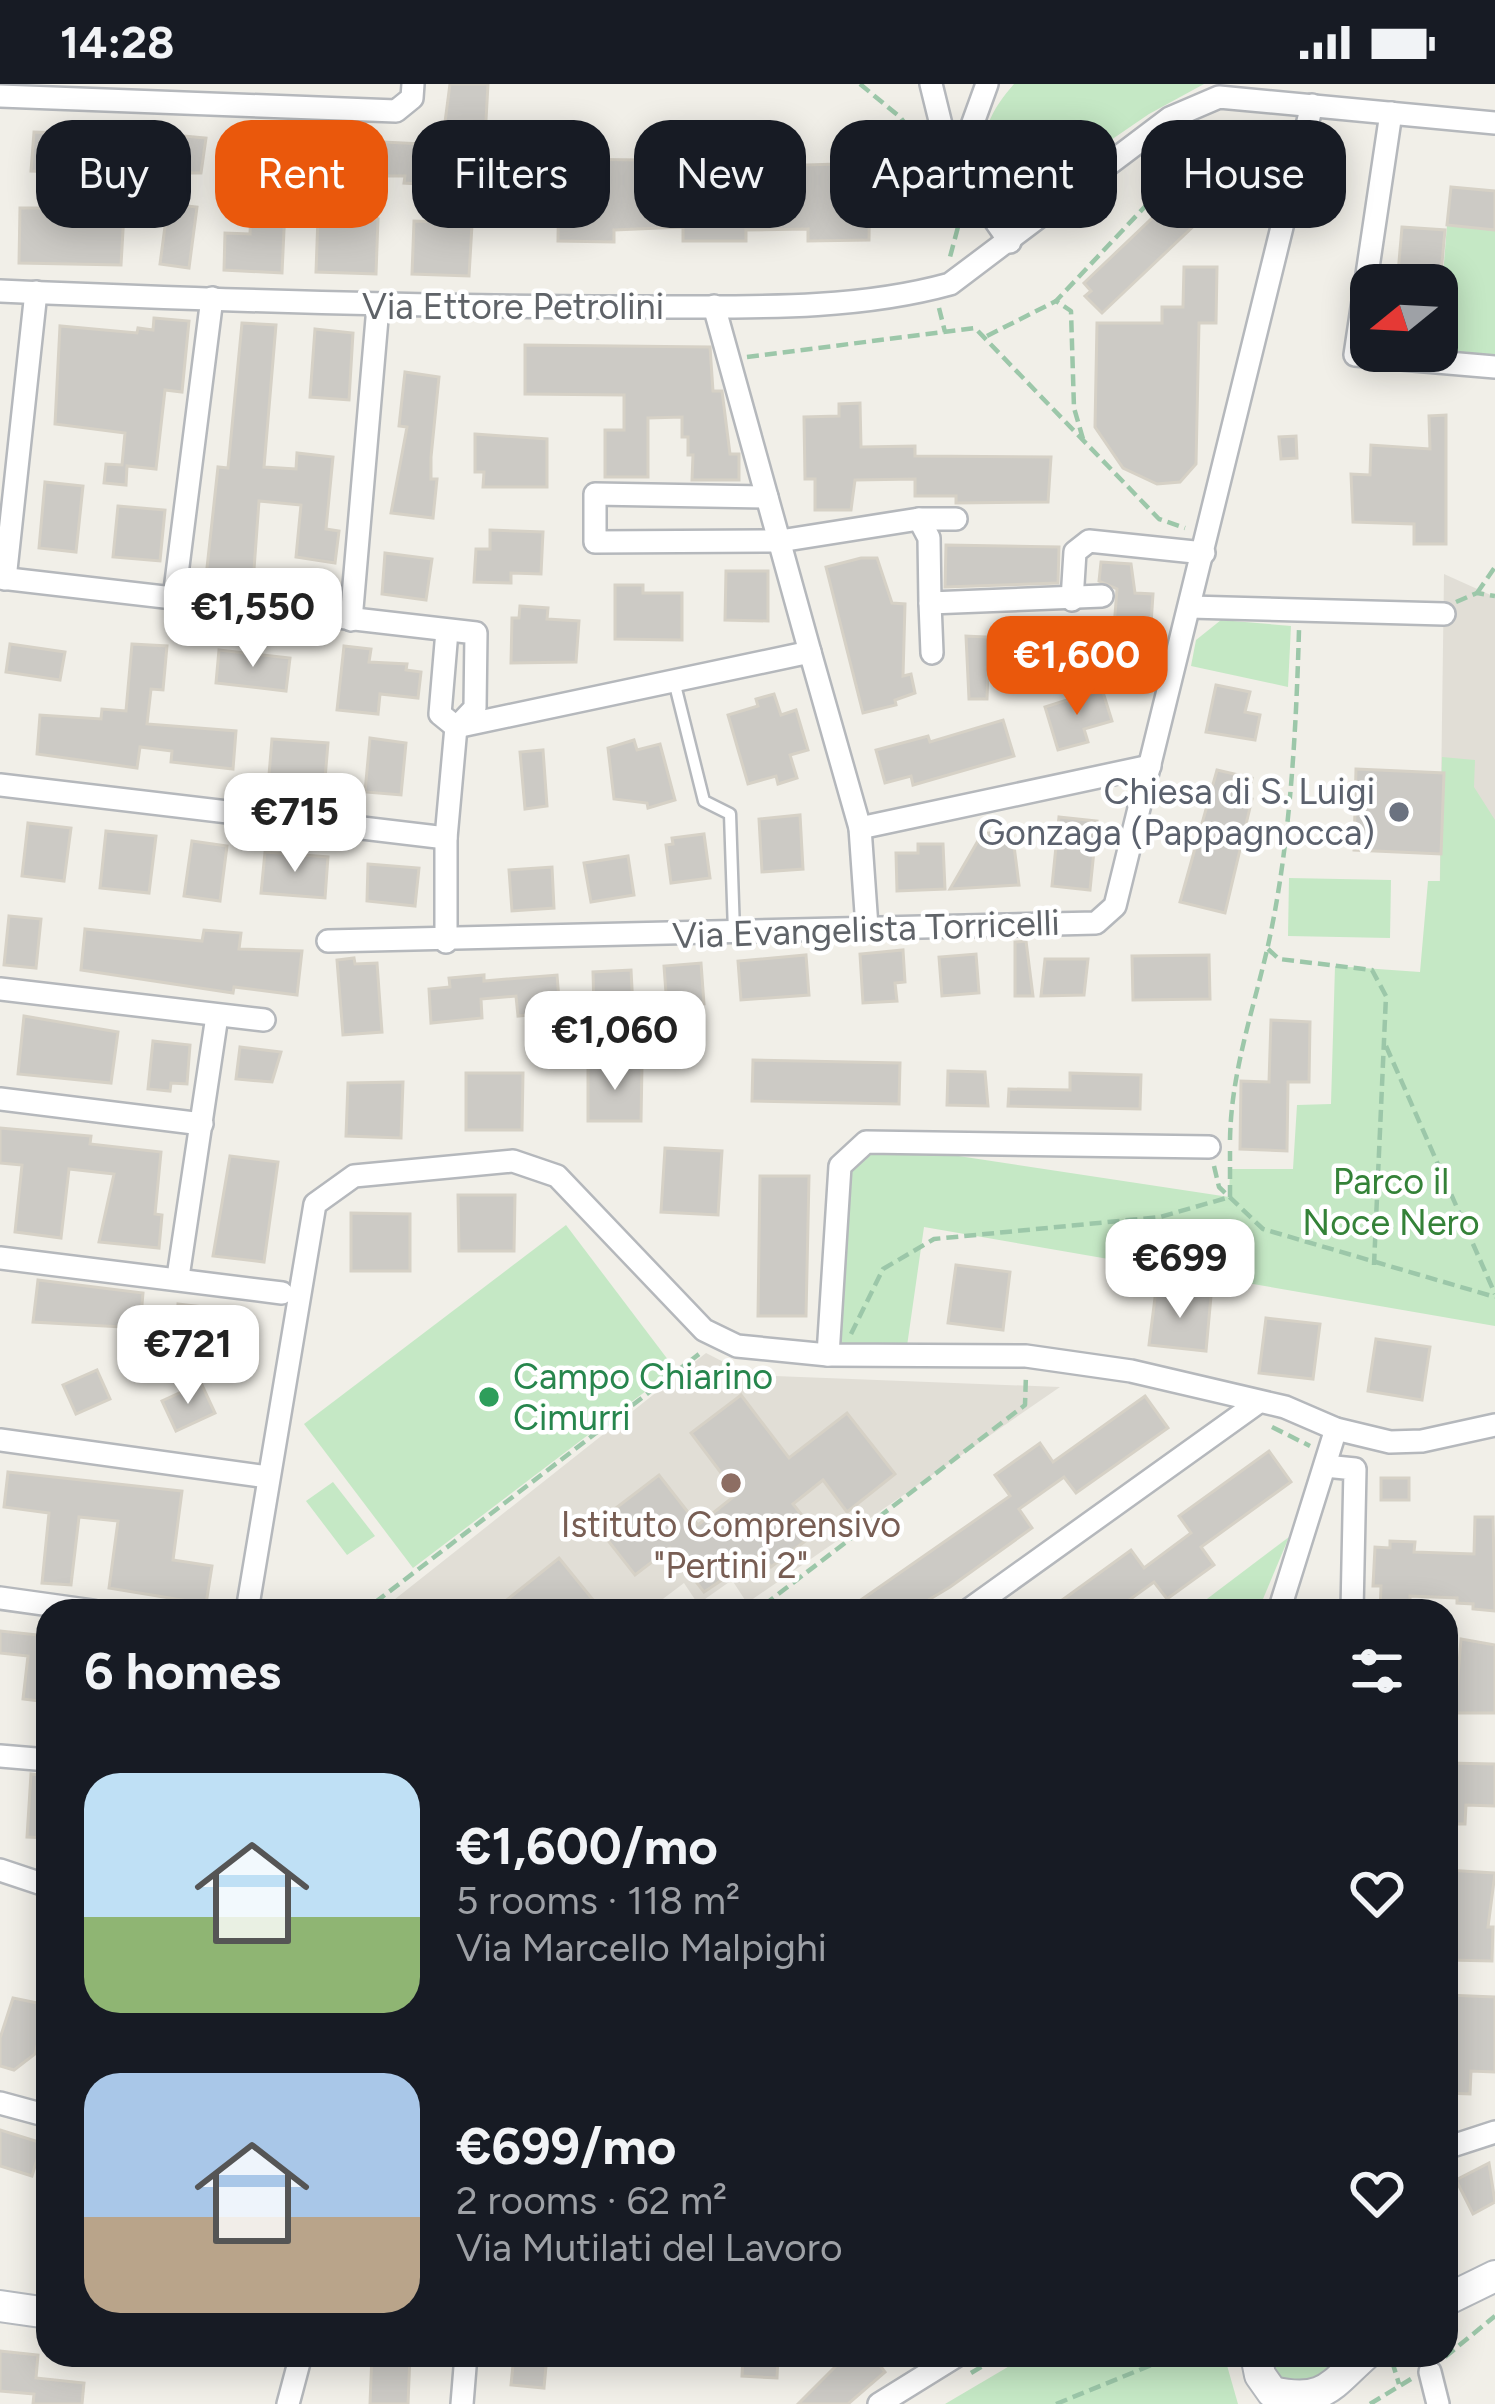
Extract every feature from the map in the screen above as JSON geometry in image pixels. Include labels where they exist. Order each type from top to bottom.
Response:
[{"type":"street","points":[[0,96],[396,111],[412,98],[412,84]]},
{"type":"street","points":[[931,84],[939,120]]},
{"type":"street","points":[[935,107],[944,84]]},
{"type":"street","points":[[974,120],[987,84]]},
{"type":"street","name":"Via Ettore Petrolini","points":[[0,291],[378,307],[818,304],[950,284],[1169,118],[1219,97],[1495,123]]},
{"type":"street","name":"Via Evangelista Torricelli","points":[[328,941],[446,942],[1096,923],[1115,906],[1312,105]]},
{"type":"street","points":[[1391,112],[1355,355],[1495,368]]},
{"type":"street","points":[[1000,228],[1010,242]]},
{"type":"street","points":[[36,292],[3,578],[476,633],[475,708],[456,727],[446,838],[446,942]]},
{"type":"street","points":[[174,598],[212,298]]},
{"type":"street","points":[[714,306],[860,827],[868,927]]},
{"type":"street","points":[[350,620],[378,307]]},
{"type":"street","points":[[767,497],[595,494],[595,542],[780,541],[919,519],[956,519]]},
{"type":"street","points":[[919,519],[928,538],[932,653]]},
{"type":"street","points":[[1072,600],[1075,552],[1088,541],[1206,543]]},
{"type":"street","points":[[930,603],[1102,596]]},
{"type":"street","points":[[1190,607],[1449,609]]},
{"type":"street","points":[[447,631],[440,714],[456,727]]},
{"type":"street","points":[[456,727],[810,652]]},
{"type":"street","points":[[860,827],[1150,766]]},
{"type":"street","points":[[0,785],[446,838]]},
{"type":"street","points":[[0,989],[264,1020]]},
{"type":"street","points":[[178,1277],[217,1016]]},
{"type":"street","points":[[0,1100],[202,1124]]},
{"type":"street","points":[[828,1355],[840,1166],[866,1142],[1209,1147]]},
{"type":"street","points":[[250,1599],[315,1204],[354,1176],[513,1161],[536,1165],[557,1176],[717,1340],[828,1355],[1026,1356],[1132,1371],[1260,1414],[1310,1414],[1336,1430],[1364,1438],[1422,1441],[1495,1425]]},
{"type":"street","points":[[0,1258],[282,1293]]},
{"type":"street","points":[[986,1599],[1260,1414]]},
{"type":"street","points":[[1283,1599],[1336,1430]]},
{"type":"street","points":[[0,1440],[268,1478]]},
{"type":"street","points":[[1327,1459],[1354,1469],[1352,1599]]},
{"type":"street","points":[[0,1598],[36,1603]]},
{"type":"street","points":[[0,1756],[36,1759]]},
{"type":"street","points":[[0,1870],[36,1882]]},
{"type":"street","points":[[0,2103],[36,2113]]},
{"type":"street","points":[[1458,2144],[1495,2132]]},
{"type":"street","points":[[1458,2294],[1495,2276]]},
{"type":"street","points":[[0,2306],[36,2311]]},
{"type":"street","points":[[288,2404],[298,2367]]},
{"type":"street","points":[[462,2404],[465,2367]]},
{"type":"street","points":[[879,2404],[939,2367]]},
{"type":"street","points":[[1258,2378],[1272,2392],[1308,2402],[1336,2387],[1350,2367]]},
{"type":"street","points":[[1430,2372],[1438,2404]]},
{"type":"lane","points":[[674,681],[704,801],[730,814],[734,932]]},
{"type":"path","points":[[860,84],[902,120]]},
{"type":"path","points":[[985,337],[1057,301],[1141,211]]},
{"type":"path","points":[[945,332],[932,278],[952,254],[958,228]]},
{"type":"path","points":[[1057,301],[1071,311],[1074,408],[1085,444]]},
{"type":"path","points":[[730,360],[975,328],[1159,519],[1206,543]]},
{"type":"path","points":[[1449,609],[1477,593],[1495,568]]},
{"type":"path","points":[[1477,593],[1495,596]]},
{"type":"path","points":[[1230,1197],[1238,1068],[1267,948],[1296,737],[1299,610]]},
{"type":"path","points":[[1267,948],[1279,959],[1372,970],[1386,996],[1374,1265]]},
{"type":"path","points":[[1384,1041],[1495,1296]]},
{"type":"path","points":[[1209,1147],[1220,1187],[1263,1229],[1374,1265],[1495,1296]]},
{"type":"path","points":[[828,1355],[859,1326],[883,1269],[934,1239],[1160,1217],[1230,1197]]},
{"type":"path","points":[[380,1599],[717,1340]]},
{"type":"path","points":[[772,1599],[1025,1405],[1026,1356]]},
{"type":"path","points":[[1260,1414],[1327,1459]]},
{"type":"path","points":[[1458,2348],[1495,2316]]},
{"type":"path","points":[[1056,2404],[1147,2367]]},
{"type":"path","points":[[1370,2404],[1399,2384],[1394,2367]]},
{"type":"path","points":[[1430,2372],[1436,2367]]},
{"type":"shaded area","points":[[1444,574],[1495,597],[1495,944],[1439,938]]},
{"type":"shaded area","name":"Istituto Comprensivo \"Pertini 2\"","points":[[706,1353],[749,1375],[1060,1387],[753,1599],[744,1599],[732,1580],[705,1599],[695,1599],[684,1583],[663,1599],[395,1599]]},
{"type":"green space","points":[[1014,84],[1204,84],[1117,136],[1117,120],[990,120]]},
{"type":"green space","points":[[1447,225],[1495,230],[1495,377],[1458,368],[1458,264],[1444,264]]},
{"type":"green space","points":[[1221,620],[1291,626],[1288,687],[1191,666],[1196,640]]},
{"type":"green space","name":"Parco il Noce Nero","points":[[1442,757],[1475,760],[1474,787],[1495,820],[1495,1326],[924,1227],[906,1353],[828,1355],[840,1166],[866,1142],[1229,1197],[1230,1169],[1293,1169],[1297,1105],[1331,1104],[1335,966],[1420,972],[1428,881],[1440,881]]},
{"type":"green space","points":[[1289,878],[1391,880],[1390,938],[1288,936]]},
{"type":"green space","name":"Campo Chiarino Cimurri","points":[[566,1225],[675,1369],[413,1568],[304,1424]]},
{"type":"green space","points":[[333,1482],[375,1536],[347,1555],[306,1501]]},
{"type":"green space","points":[[1289,1537],[1263,1599],[1207,1599]]},
{"type":"green space","points":[[1008,2367],[1227,2367],[1238,2404],[945,2404]]},
{"type":"green space","points":[[1275,2367],[1334,2367],[1325,2383],[1282,2382]]},
{"type":"building","points":[[450,84],[488,84],[486,120],[445,120]]},
{"type":"building","points":[[36,132],[36,171],[31,171]]},
{"type":"building","points":[[191,137],[206,138],[201,173],[191,173]]},
{"type":"building","points":[[388,142],[412,143],[412,184],[404,183],[405,176],[388,176]]},
{"type":"building","points":[[610,160],[634,160],[634,228],[660,228],[614,230],[614,242],[558,241],[558,228],[610,228]]},
{"type":"building","points":[[830,164],[830,228],[869,228],[869,240],[808,241],[808,229],[746,230],[746,241],[683,241],[683,228],[806,228],[806,165]]},
{"type":"building","points":[[1451,187],[1495,191],[1495,230],[1447,225]]},
{"type":"building","points":[[191,206],[197,207],[189,268],[160,264],[165,228],[191,228]]},
{"type":"building","points":[[20,208],[36,208],[36,228],[123,228],[121,265],[19,263]]},
{"type":"building","points":[[1402,227],[1445,230],[1442,264],[1399,264]]},
{"type":"building","points":[[250,228],[284,228],[282,273],[224,270],[225,233],[250,234]]},
{"type":"building","points":[[318,228],[378,228],[376,274],[316,272]]},
{"type":"building","points":[[414,228],[472,228],[469,276],[412,274]]},
{"type":"building","points":[[1142,228],[1192,228],[1102,313],[1085,296],[1091,291],[1084,283]]},
{"type":"building","points":[[1184,267],[1217,267],[1216,323],[1199,323],[1196,464],[1180,482],[1157,484],[1123,468],[1095,427],[1097,323],[1162,323],[1162,307],[1183,307]]},
{"type":"building","points":[[154,318],[189,321],[182,392],[165,390],[156,469],[127,466],[126,485],[104,483],[106,464],[122,465],[125,433],[55,424],[60,326],[137,333],[138,328],[153,330]]},
{"type":"building","points":[[242,323],[276,325],[264,467],[296,469],[297,453],[333,457],[326,529],[339,531],[335,563],[296,557],[301,505],[259,501],[253,583],[206,577],[218,467],[228,468]]},
{"type":"building","points":[[315,329],[353,333],[349,400],[310,397]]},
{"type":"building","points":[[525,345],[710,347],[713,391],[722,391],[730,454],[739,454],[739,480],[692,480],[693,455],[688,455],[688,437],[682,437],[682,417],[648,418],[648,477],[605,477],[605,430],[624,430],[624,395],[525,394]]},
{"type":"building","points":[[405,372],[439,377],[431,457],[431,479],[437,479],[433,518],[391,513],[407,427],[399,426]]},
{"type":"building","points":[[860,403],[861,447],[915,446],[915,456],[1051,457],[1048,502],[956,503],[956,496],[915,496],[915,479],[855,480],[851,510],[815,510],[815,479],[805,479],[804,417],[839,416],[839,404]]},
{"type":"building","points":[[1446,415],[1446,544],[1414,544],[1414,524],[1353,522],[1351,474],[1370,475],[1371,445],[1430,449],[1429,416]]},
{"type":"building","points":[[475,434],[547,439],[547,487],[483,487],[484,472],[475,472]]},
{"type":"building","points":[[1296,436],[1297,458],[1281,459],[1279,437]]},
{"type":"building","points":[[45,482],[83,486],[76,552],[39,548]]},
{"type":"building","points":[[118,506],[165,510],[160,561],[113,557]]},
{"type":"building","points":[[490,530],[543,532],[541,574],[511,573],[511,583],[474,582],[476,549],[490,549]]},
{"type":"building","points":[[946,545],[1059,547],[1058,583],[945,587]]},
{"type":"building","points":[[385,553],[432,559],[426,600],[382,594]]},
{"type":"building","points":[[877,558],[892,603],[905,604],[903,676],[911,674],[915,693],[895,700],[896,705],[863,713],[826,567]]},
{"type":"building","points":[[1101,562],[1131,564],[1135,593],[1153,594],[1151,625],[1134,624],[1133,631],[1126,630],[1124,653],[1108,652],[1107,662],[1049,660],[988,672],[987,699],[969,699],[966,636],[1051,640],[1052,635],[1081,636],[1081,625],[1114,627],[1117,589],[1099,581]]},
{"type":"building","points":[[726,571],[768,571],[768,621],[725,620]]},
{"type":"building","points":[[615,585],[643,585],[643,593],[682,593],[682,640],[615,639]]},
{"type":"building","points":[[520,606],[548,608],[547,619],[579,621],[576,662],[511,663],[512,618],[519,618]]},
{"type":"building","points":[[10,644],[65,652],[60,680],[6,672]]},
{"type":"building","points":[[132,644],[167,646],[163,690],[151,689],[147,724],[236,731],[233,769],[171,762],[172,751],[140,747],[137,768],[37,754],[40,715],[101,719],[102,709],[126,711]]},
{"type":"building","points":[[344,646],[371,649],[369,662],[407,664],[406,670],[421,672],[418,698],[380,694],[378,714],[337,710]]},
{"type":"building","points":[[219,650],[290,658],[286,691],[216,683]]},
{"type":"building","points":[[1216,685],[1250,692],[1245,712],[1260,715],[1255,740],[1206,732]]},
{"type":"building","points":[[1102,689],[1112,721],[1084,729],[1088,742],[1058,750],[1045,707]]},
{"type":"building","points":[[774,694],[781,715],[796,710],[808,750],[790,755],[797,778],[778,784],[776,776],[748,784],[728,715],[758,706],[756,699]]},
{"type":"building","points":[[1003,720],[1014,756],[913,785],[911,776],[885,783],[876,750],[928,736],[930,742]]},
{"type":"building","points":[[370,738],[406,743],[401,795],[365,792]]},
{"type":"building","points":[[272,739],[328,743],[324,791],[268,787]]},
{"type":"building","points":[[634,740],[637,750],[660,744],[675,800],[648,808],[647,803],[614,799],[608,748]]},
{"type":"building","points":[[543,750],[547,806],[525,809],[520,752]]},
{"type":"building","name":"Chiesa di S. Luigi Gonzaga (Pappagnocca)","points":[[1356,769],[1444,773],[1441,854],[1354,850]]},
{"type":"building","points":[[1217,770],[1252,778],[1247,798],[1252,799],[1225,913],[1180,902]]},
{"type":"building","points":[[800,815],[803,869],[762,872],[759,819]]},
{"type":"building","points":[[1059,817],[1097,821],[1090,890],[1052,886]]},
{"type":"building","points":[[28,823],[71,828],[64,881],[22,876]]},
{"type":"building","points":[[1012,830],[1019,885],[950,889],[982,834]]},
{"type":"building","points":[[106,831],[156,836],[149,893],[100,888]]},
{"type":"building","points":[[704,834],[710,878],[671,883],[666,845],[673,844],[672,838]]},
{"type":"building","points":[[192,841],[227,846],[220,901],[184,896]]},
{"type":"building","points":[[918,844],[943,844],[945,889],[897,891],[896,853],[918,853]]},
{"type":"building","points":[[265,852],[328,857],[325,898],[261,893]]},
{"type":"building","points":[[628,856],[634,895],[591,902],[584,863]]},
{"type":"building","points":[[368,864],[419,868],[415,906],[367,901]]},
{"type":"building","points":[[552,867],[554,908],[512,911],[509,870]]},
{"type":"building","points":[[9,916],[41,919],[36,968],[4,965]]},
{"type":"building","points":[[85,929],[202,941],[204,930],[241,933],[239,949],[302,951],[297,995],[234,987],[233,993],[81,970]]},
{"type":"building","points":[[1026,941],[1033,996],[1015,996],[1015,942]]},
{"type":"building","points":[[903,950],[905,982],[895,983],[897,1001],[863,1003],[860,954]]},
{"type":"building","points":[[976,954],[979,993],[942,996],[939,957]]},
{"type":"building","points":[[806,955],[809,995],[741,1000],[738,961]]},
{"type":"building","points":[[1209,955],[1210,999],[1133,1000],[1132,956]]},
{"type":"building","points":[[354,958],[355,964],[377,963],[382,1032],[343,1035],[337,960]]},
{"type":"building","points":[[1045,959],[1088,959],[1084,995],[1041,996]]},
{"type":"building","points":[[701,963],[704,1004],[667,1007],[664,966]]},
{"type":"building","points":[[631,970],[633,1007],[594,1009],[593,972]]},
{"type":"building","points":[[484,975],[484,981],[557,975],[560,1012],[518,1016],[516,996],[481,999],[482,1018],[431,1023],[429,989],[450,987],[449,978]]},
{"type":"building","points":[[24,1016],[118,1032],[111,1083],[18,1074]]},
{"type":"building","points":[[1271,1020],[1310,1022],[1309,1082],[1288,1082],[1287,1151],[1240,1149],[1241,1081],[1269,1082]]},
{"type":"building","points":[[153,1041],[190,1045],[187,1084],[171,1083],[170,1091],[148,1089]]},
{"type":"building","points":[[240,1047],[281,1052],[272,1082],[236,1079]]},
{"type":"building","points":[[753,1060],[900,1063],[899,1104],[752,1101]]},
{"type":"building","points":[[588,1065],[642,1065],[641,1121],[588,1121]]},
{"type":"building","points":[[948,1071],[985,1072],[988,1106],[947,1105]]},
{"type":"building","points":[[466,1073],[523,1073],[522,1130],[466,1130]]},
{"type":"building","points":[[1070,1073],[1141,1075],[1140,1109],[1008,1106],[1009,1089],[1070,1090]]},
{"type":"building","points":[[403,1082],[401,1138],[346,1136],[348,1083]]},
{"type":"building","points":[[0,1128],[91,1136],[90,1144],[161,1152],[155,1214],[162,1215],[159,1248],[99,1242],[114,1174],[69,1169],[61,1238],[15,1232],[22,1165],[0,1163]]},
{"type":"building","points":[[665,1148],[722,1151],[718,1215],[661,1212]]},
{"type":"building","points":[[230,1156],[278,1162],[264,1262],[213,1256]]},
{"type":"building","points":[[760,1176],[809,1176],[806,1316],[758,1316]]},
{"type":"building","points":[[458,1195],[515,1195],[514,1251],[459,1251]]},
{"type":"building","points":[[351,1213],[410,1214],[410,1271],[351,1271]]},
{"type":"building","points":[[956,1265],[1010,1272],[1003,1330],[948,1323]]},
{"type":"building","points":[[38,1280],[143,1293],[140,1328],[33,1322]]},
{"type":"building","points":[[1156,1290],[1211,1296],[1206,1351],[1149,1345]]},
{"type":"building","points":[[178,1304],[246,1312],[243,1343],[175,1336]]},
{"type":"building","points":[[1266,1318],[1320,1324],[1313,1379],[1259,1373]]},
{"type":"building","points":[[1376,1339],[1430,1347],[1422,1400],[1368,1391]]},
{"type":"building","points":[[97,1370],[110,1399],[76,1414],[63,1385]]},
{"type":"building","points":[[201,1383],[215,1413],[176,1431],[162,1401]]},
{"type":"building","points":[[741,1395],[789,1458],[847,1413],[895,1474],[847,1512],[823,1480],[793,1504],[816,1533],[771,1567],[761,1554],[704,1592],[670,1548],[635,1575],[595,1524],[659,1475],[698,1525],[737,1494],[691,1433]]},
{"type":"building","points":[[1145,1396],[1168,1428],[1076,1493],[1064,1477],[1019,1509],[1032,1528],[930,1599],[862,1599],[1010,1496],[995,1475],[1040,1443],[1053,1462]]},
{"type":"building","points":[[1269,1451],[1291,1482],[1201,1547],[1214,1565],[1167,1599],[1154,1582],[1131,1599],[1064,1599],[1131,1550],[1144,1568],[1191,1533],[1179,1516]]},
{"type":"building","points":[[8,1472],[182,1491],[173,1560],[212,1566],[207,1599],[109,1588],[118,1521],[79,1517],[71,1585],[42,1583],[49,1513],[4,1507]]},
{"type":"building","points":[[1381,1478],[1409,1478],[1409,1500],[1381,1500]]},
{"type":"building","points":[[1475,1517],[1493,1517],[1495,1611],[1473,1609],[1473,1604],[1458,1603],[1457,1598],[1380,1599],[1381,1586],[1373,1586],[1375,1547],[1390,1548],[1390,1541],[1415,1542],[1414,1552],[1474,1554]]},
{"type":"building","points":[[559,1558],[592,1599],[508,1599]]},
{"type":"building","points":[[0,1631],[36,1635],[36,1701],[23,1699],[28,1656],[0,1653]]},
{"type":"building","points":[[1461,1639],[1495,1645],[1495,1713],[1458,1713]]},
{"type":"building","points":[[1458,1763],[1495,1764],[1495,1806],[1466,1805],[1465,1824],[1458,1824]]},
{"type":"building","points":[[31,1774],[36,1775],[36,1837],[27,1837]]},
{"type":"building","points":[[1458,1871],[1495,1873],[1488,1927],[1493,1927],[1492,1961],[1458,1960]]},
{"type":"building","points":[[1458,1995],[1495,1997],[1495,2072],[1471,2071],[1470,2094],[1458,2094]]},
{"type":"building","points":[[13,1998],[36,2003],[35,2054],[14,2070],[0,2066],[0,2038]]},
{"type":"building","points":[[0,2130],[36,2141],[32,2176],[0,2166]]},
{"type":"building","points":[[1489,2163],[1495,2202],[1473,2214],[1458,2179]]},
{"type":"building","points":[[0,2351],[36,2355],[36,2378],[84,2383],[82,2404],[33,2404],[34,2394],[0,2391]]},
{"type":"building","points":[[372,2367],[410,2367],[408,2404],[370,2404]]},
{"type":"building","points":[[513,2367],[546,2367],[544,2388],[511,2385]]},
{"type":"building","points":[[742,2367],[777,2367],[777,2378],[742,2376]]},
{"type":"building","points":[[835,2367],[881,2367],[885,2372],[848,2404],[798,2404]]},
{"type":"place","name":"Chiesa di S. Luigi Gonzaga (Pappagnocca)","points":[[1399,812]]},
{"type":"place","name":"Campo Chiarino Cimurri","points":[[489,1397]]},
{"type":"place","name":"Istituto Comprensivo \"Pertini 2\"","points":[[731,1483]]}]
